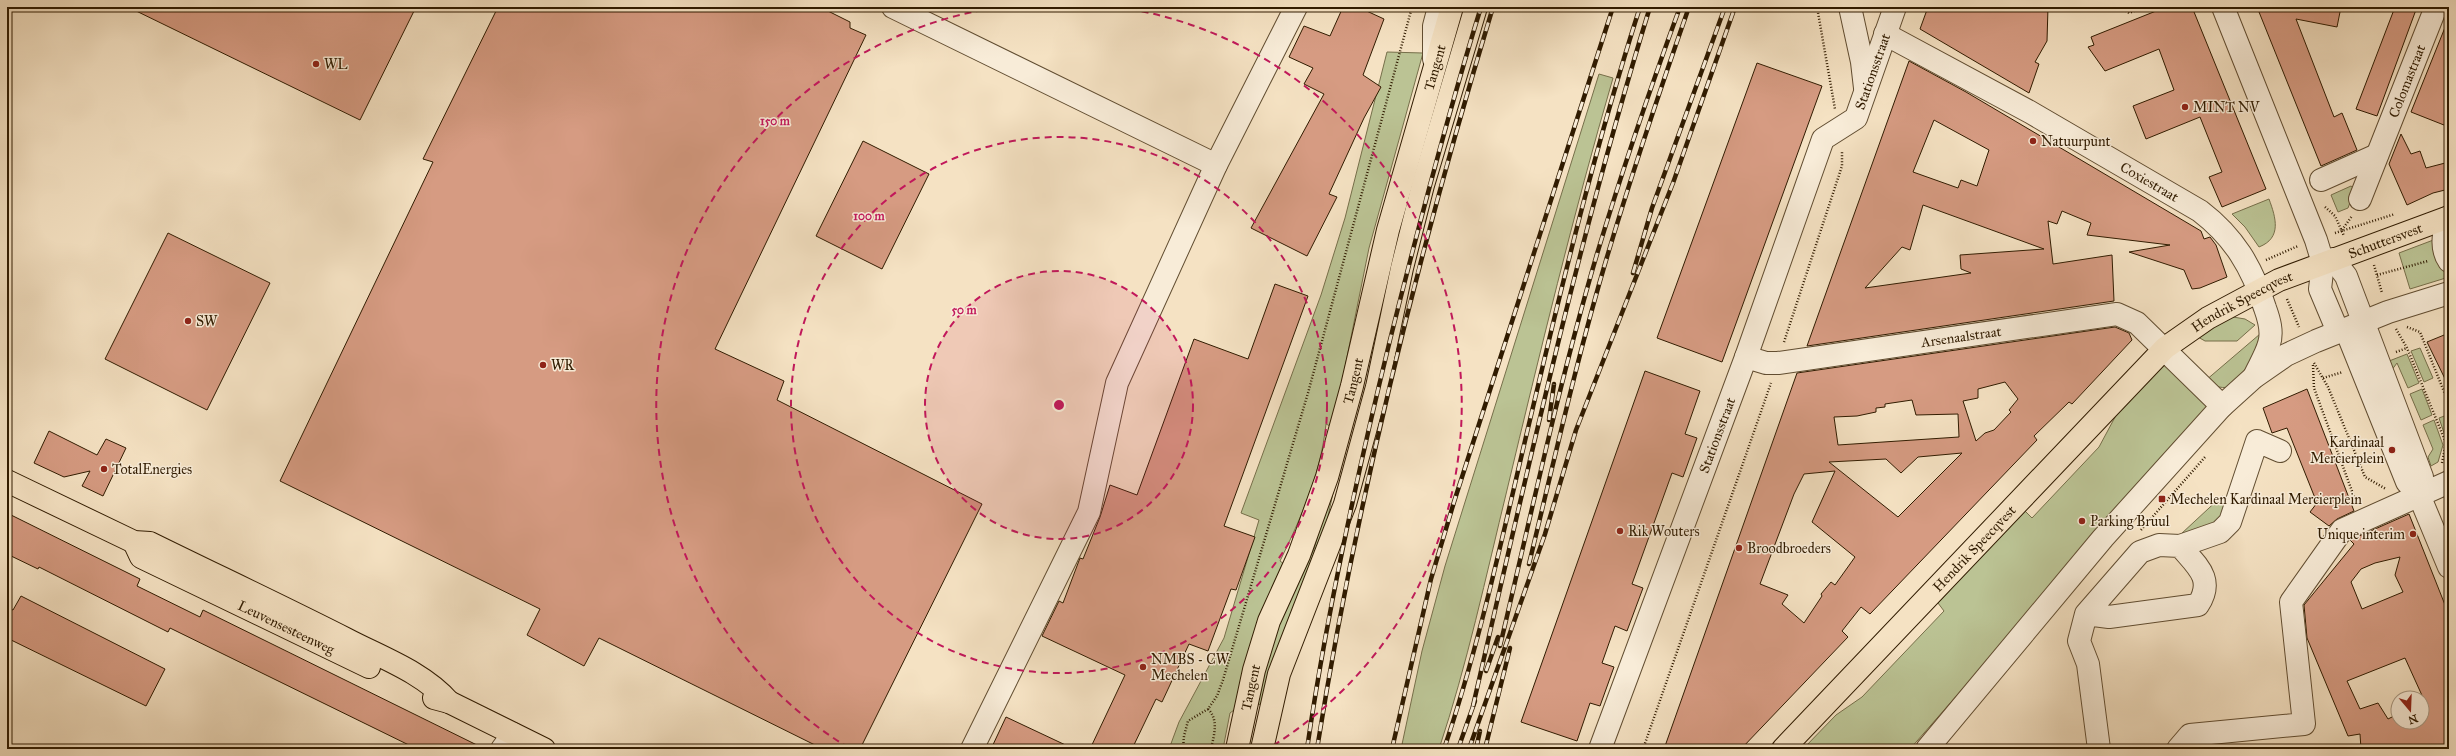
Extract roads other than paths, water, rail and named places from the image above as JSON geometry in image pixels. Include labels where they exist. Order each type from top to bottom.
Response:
[{"type":"main road","name":"Tangent","points":[[1237,749],[1254,670],[1269,621],[1299,555],[1327,477],[1352,386],[1388,230],[1434,63],[1452,7]]},
{"type":"main road","name":"Tangent","points":[[1262,749],[1279,674],[1345,504],[1376,387],[1402,268],[1423,185],[1476,7]]},
{"type":"main road","name":"Schuttersvest","points":[[2328,261],[2448,217]]},
{"type":"main road","name":"Hendrik Speecqvest","points":[[1783,749],[2165,348],[2208,318],[2259,290],[2279,280],[2328,261]]},
{"type":"main road","name":"Leuvensesteenweg","points":[[7,481],[134,542],[140,557],[434,698],[449,702],[508,741],[544,749]]},
{"type":"street","points":[[893,7],[1216,165]]},
{"type":"street","points":[[972,749],[1088,512],[1117,383],[1216,165],[1296,7]]},
{"type":"street","points":[[1434,63],[1434,26],[1439,7]]},
{"type":"street","points":[[1850,7],[1862,62],[1866,93]]},
{"type":"street","points":[[2223,7],[2316,240],[2328,261],[2346,276],[2358,329],[2422,477],[2419,495],[2449,567]]},
{"type":"street","name":"Colomastraat","points":[[2360,199],[2436,7]]},
{"type":"street","name":"Stationsstraat","points":[[1600,749],[1746,358],[1823,139],[1856,118],[1866,93],[1885,34],[1890,8]]},
{"type":"street","name":"Coxiestraat","points":[[1885,34],[2030,112],[2200,211],[2218,225],[2236,247],[2251,269],[2259,290]]},
{"type":"street","points":[[2321,180],[2377,155]]},
{"type":"street","name":"Schuttersvest","points":[[2447,259],[2443,240],[2448,217]]},
{"type":"street","points":[[2328,261],[2320,289],[2336,327],[2358,329]]},
{"type":"street","points":[[2253,378],[2270,343],[2271,330],[2259,290]]},
{"type":"street","points":[[1926,749],[2103,538],[2222,406],[2253,378],[2286,355],[2358,329],[2388,312],[2449,293]]},
{"type":"street","name":"Arsenaalstraat","points":[[1746,358],[1766,363],[1778,363],[2117,314],[2138,323],[2165,348]]},
{"type":"street","points":[[2165,348],[2222,406]]},
{"type":"street","points":[[2099,749],[2088,664],[2079,641],[2086,614],[2140,552],[2159,545],[2180,546],[2220,532],[2230,522],[2257,441],[2280,451]]},
{"type":"street","points":[[2178,749],[2190,735],[2304,724],[2291,602],[2342,530],[2419,495],[2445,474]]},
{"type":"street","points":[[2086,614],[2109,617],[2198,605],[2205,594],[2205,577],[2180,546]]},
{"type":"railway","points":[[1307,749],[1333,595],[1378,391],[1433,173],[1481,7]]},
{"type":"railway","points":[[1317,749],[1351,561],[1392,375],[1440,190],[1493,7]]},
{"type":"railway","points":[[1392,749],[1431,579],[1454,502],[1613,7]]},
{"type":"railway","points":[[1444,749],[1480,628],[1580,214],[1640,7]]},
{"type":"railway","points":[[1473,706],[1534,443],[1577,268],[1624,93],[1650,7]]},
{"type":"railway","points":[[1500,646],[1546,449],[1583,303],[1626,161],[1680,7]]},
{"type":"railway","points":[[1529,564],[1566,410],[1596,295],[1636,163],[1689,7]]},
{"type":"railway","points":[[1633,273],[1652,208],[1725,7]]},
{"type":"railway","points":[[1469,749],[1545,534],[1576,430],[1673,183],[1735,7]]},
{"type":"railway","points":[[1549,420],[1554,384]]},
{"type":"railway","points":[[1486,671],[1498,637]]},
{"type":"railway","points":[[1485,749],[1510,648]]},
{"type":"railway","points":[[1458,749],[1475,701]]},
{"type":"railway","points":[[1476,749],[1480,731]]},
{"type":"place","name":"WL","points":[[316,64]]},
{"type":"place","name":"MINT NV","points":[[2185,107]]},
{"type":"place","name":"Natuurpunt","points":[[2033,141]]},
{"type":"place","name":"SW","points":[[188,321]]},
{"type":"place","name":"WR","points":[[543,365]]},
{"type":"place","name":"Kardinaal Mercierplein","points":[[2392,450]]},
{"type":"place","name":"TotalEnergies","points":[[104,469]]},
{"type":"place","name":"Mechelen Kardinaal Mercierplein","points":[[2162,499]]},
{"type":"place","name":"Parking Bruul","points":[[2082,521]]},
{"type":"place","name":"Rik Wouters","points":[[1620,531]]},
{"type":"place","name":"Unique interim","points":[[2413,534]]},
{"type":"place","name":"Broodbroeders","points":[[1739,548]]},
{"type":"place","name":"NMBS - CW Mechelen","points":[[1143,667]]}]
